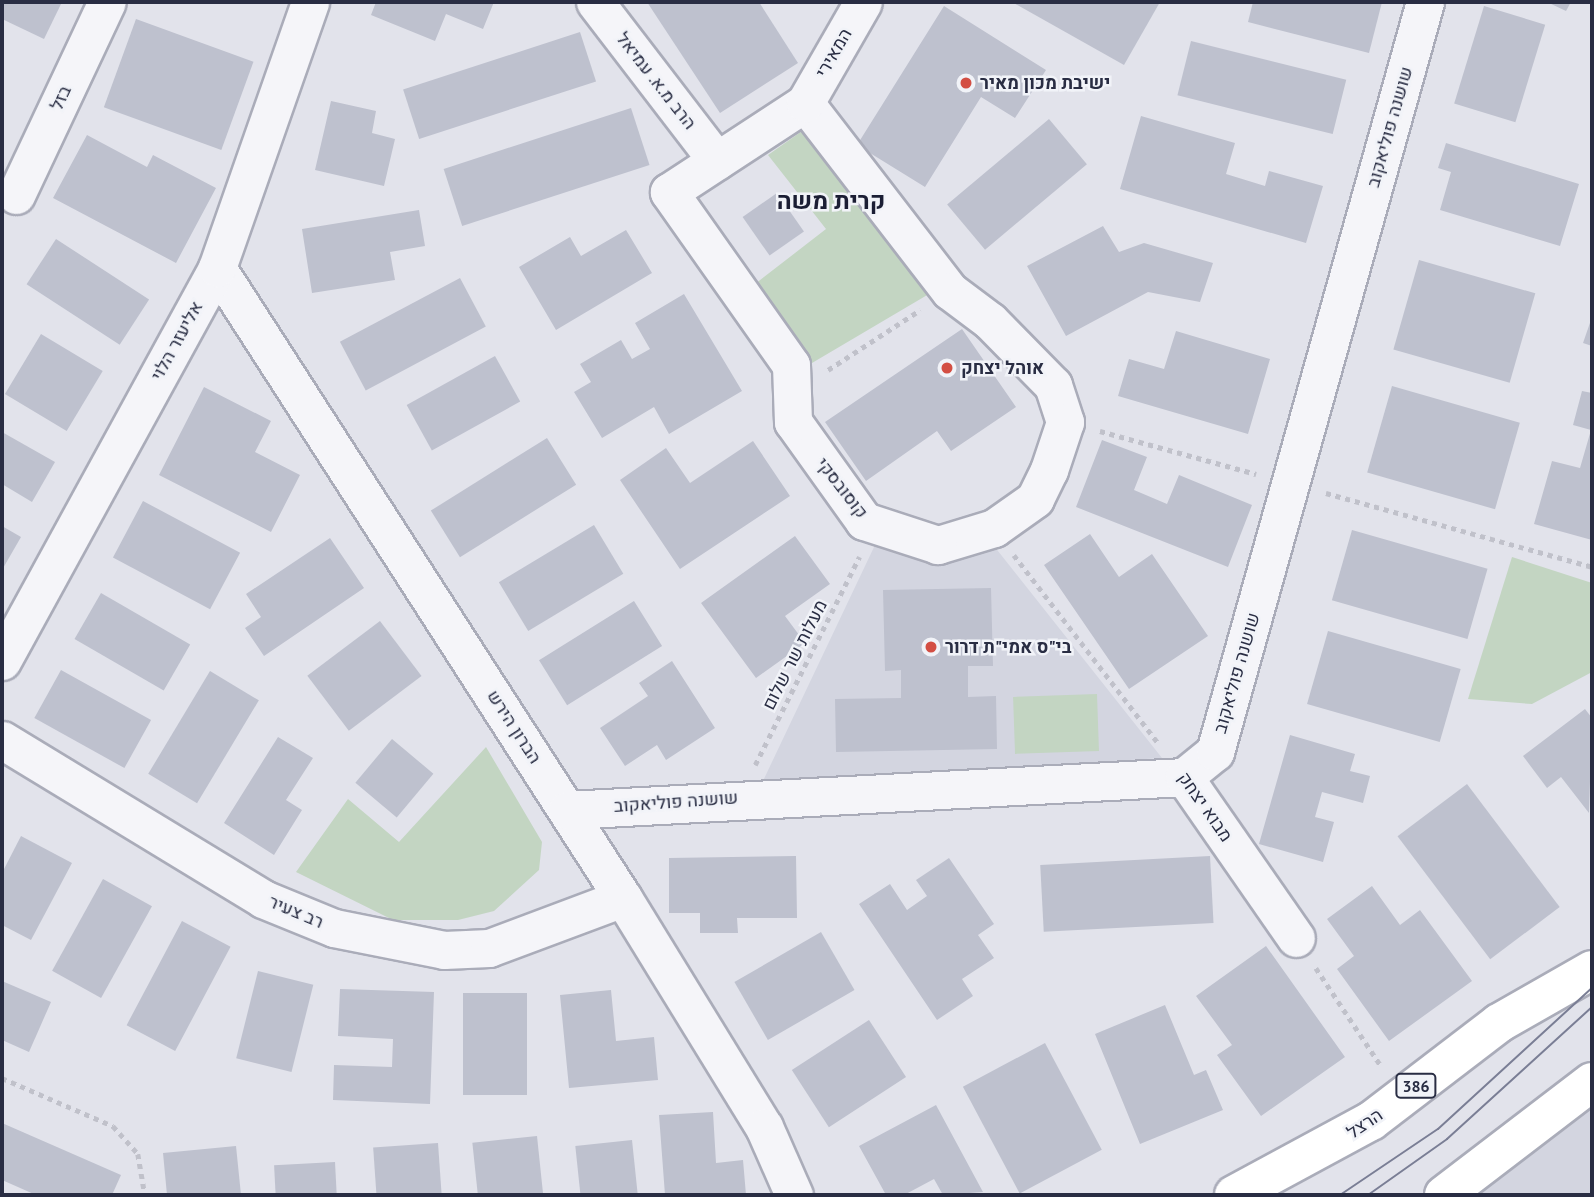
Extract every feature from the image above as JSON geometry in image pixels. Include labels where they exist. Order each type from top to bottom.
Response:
[{"type":"main road","name":"הרצל","points":[[1234,1195],[1332,1146],[1499,1023],[1592,970]]},
{"type":"main road","points":[[1444,1195],[1592,1082]]},
{"type":"street","name":"בזל","points":[[16,195],[107,2]]},
{"type":"street","name":"אליעזר הלוי","points":[[2,661],[217,268],[310,2]]},
{"type":"street","name":"הרב מ.א. עמיאל","points":[[595,2],[718,161]]},
{"type":"street","name":"המאירי","points":[[805,103],[863,2]]},
{"type":"street","name":"שושנה פוליאקוב","points":[[567,810],[739,797],[1184,777],[1214,752],[1425,2]]},
{"type":"street","name":"קוסובסקי","points":[[805,103],[950,291],[990,321],[1053,385],[1065,422],[1035,499],[994,528],[938,545],[864,521],[793,422],[792,365],[669,192],[805,103]]},
{"type":"street","name":"הברון הירש","points":[[217,268],[623,898],[764,1126],[794,1195]]},
{"type":"street","name":"רב צעיר","points":[[2,740],[264,899],[334,928],[444,950],[489,948],[623,898]]},
{"type":"street","name":"מבוא יצחק","points":[[1184,777],[1297,938]]},
{"type":"path","points":[[792,394],[950,291]]},
{"type":"path","name":"מעלות שר שלום","points":[[739,797],[875,525]]},
{"type":"path","name":"מבוא יצחק","points":[[994,528],[1184,777]]},
{"type":"path","points":[[1297,938],[1402,1097]]},
{"type":"path","points":[[2,1078],[113,1126],[138,1154],[145,1195]]},
{"type":"shaded area","points":[[875,545],[937,556],[994,546],[1162,758],[762,783]]},
{"type":"shaded area","points":[[1592,1101],[1592,1195],[1469,1195]]},
{"type":"green space","points":[[805,129],[934,291],[812,363],[755,284],[826,229],[768,155]]},
{"type":"green space","points":[[1512,557],[1592,583],[1592,672],[1532,704],[1468,699]]},
{"type":"green space","points":[[1097,694],[1099,751],[1015,754],[1013,697]]},
{"type":"green space","points":[[486,747],[542,842],[539,870],[494,911],[458,920],[393,920],[296,872],[348,799],[399,842]]},
{"type":"building","points":[[2,2],[62,2],[44,39],[2,19]]},
{"type":"building","points":[[376,2],[494,2],[483,29],[446,14],[435,41],[371,15]]},
{"type":"building","points":[[647,2],[759,2],[798,63],[720,113]]},
{"type":"building","points":[[1012,2],[1160,2],[1124,65]]},
{"type":"building","points":[[1253,2],[1382,2],[1369,53],[1248,22]]},
{"type":"building","points":[[1547,2],[1571,2],[1566,11]]},
{"type":"building","name":"ישיבת מכון מאיר","points":[[944,6],[1046,70],[1015,118],[981,97],[925,187],[857,145]]},
{"type":"building","points":[[1484,6],[1545,25],[1515,122],[1454,104]]},
{"type":"building","points":[[136,19],[253,62],[221,150],[104,107]]},
{"type":"building","points":[[580,32],[596,81],[419,139],[403,89]]},
{"type":"building","points":[[1191,41],[1346,80],[1333,134],[1177,95]]},
{"type":"building","points":[[331,101],[376,111],[372,133],[395,139],[384,186],[315,170]]},
{"type":"building","points":[[631,108],[650,165],[462,226],[444,169]]},
{"type":"building","points":[[1141,116],[1235,143],[1226,174],[1265,186],[1269,171],[1323,186],[1306,243],[1120,189]]},
{"type":"building","points":[[1049,119],[1087,164],[985,250],[947,204]]},
{"type":"building","points":[[87,135],[147,167],[153,155],[216,188],[176,263],[53,198]]},
{"type":"building","points":[[1446,143],[1579,184],[1560,246],[1440,210],[1451,172],[1438,168]]},
{"type":"building","points":[[777,193],[804,232],[770,256],[743,217]]},
{"type":"building","points":[[419,210],[425,246],[390,252],[395,280],[312,293],[302,229]]},
{"type":"building","points":[[1103,226],[1119,252],[1144,243],[1213,263],[1200,302],[1148,292],[1066,336],[1027,266]]},
{"type":"building","points":[[626,230],[652,273],[556,330],[519,267],[570,237],[581,256]]},
{"type":"building","points":[[56,239],[149,299],[120,345],[27,284]]},
{"type":"building","points":[[1419,260],[1535,293],[1510,383],[1393,349]]},
{"type":"building","points":[[460,278],[486,327],[366,390],[340,342]]},
{"type":"building","points":[[684,294],[742,391],[669,434],[654,407],[602,438],[574,392],[591,382],[580,364],[621,340],[632,359],[650,349],[635,323]]},
{"type":"building","points":[[1592,317],[1592,346],[1583,343]]},
{"type":"building","name":"אוהל יצחק","points":[[962,329],[1016,407],[951,451],[937,431],[866,481],[825,422]]},
{"type":"building","points":[[1176,331],[1270,359],[1248,434],[1118,396],[1129,359],[1164,369]]},
{"type":"building","points":[[41,334],[103,371],[67,431],[5,394]]},
{"type":"building","points":[[495,356],[520,401],[432,450],[407,405]]},
{"type":"building","points":[[1392,386],[1520,423],[1495,509],[1367,473]]},
{"type":"building","points":[[204,387],[271,421],[255,452],[300,475],[271,532],[159,475]]},
{"type":"building","points":[[1582,391],[1592,393],[1592,540],[1534,524],[1552,461],[1580,468],[1591,430],[1573,425]]},
{"type":"building","points":[[2,432],[55,462],[32,502],[2,484]]},
{"type":"building","points":[[547,438],[576,485],[460,557],[431,511]]},
{"type":"building","points":[[1102,440],[1147,457],[1134,490],[1167,504],[1179,475],[1252,505],[1228,567],[1076,507]]},
{"type":"building","points":[[753,441],[790,496],[680,569],[620,480],[666,448],[690,483]]},
{"type":"building","points":[[143,501],[240,553],[210,609],[113,558]]},
{"type":"building","points":[[594,525],[623,574],[528,631],[499,582]]},
{"type":"building","points":[[2,526],[21,537],[2,570]]},
{"type":"building","points":[[1352,530],[1488,569],[1467,639],[1332,600]]},
{"type":"building","points":[[1090,534],[1119,577],[1152,554],[1208,636],[1129,689],[1044,565]]},
{"type":"building","points":[[795,536],[830,584],[785,616],[805,643],[756,678],[701,603]]},
{"type":"building","points":[[330,538],[364,588],[264,656],[245,628],[261,617],[246,594]]},
{"type":"building","points":[[991,588],[993,666],[968,666],[968,697],[996,696],[997,749],[836,752],[835,699],[901,698],[901,670],[885,671],[883,590]]},
{"type":"building","points":[[101,593],[190,644],[164,690],[74,639]]},
{"type":"building","points":[[634,601],[662,646],[567,705],[539,660]]},
{"type":"building","points":[[380,621],[422,676],[349,731],[307,676]]},
{"type":"building","points":[[1328,631],[1461,669],[1440,742],[1307,704]]},
{"type":"building","points":[[672,661],[715,728],[666,760],[657,745],[625,766],[600,728],[648,696],[639,683]]},
{"type":"building","points":[[61,670],[151,720],[124,768],[34,718]]},
{"type":"building","points":[[210,671],[259,700],[197,803],[148,774]]},
{"type":"building","points":[[1585,709],[1592,718],[1589,813],[1561,777],[1547,788],[1523,756]]},
{"type":"building","points":[[1290,735],[1355,754],[1350,771],[1370,776],[1363,803],[1322,792],[1315,817],[1334,822],[1323,862],[1259,844]]},
{"type":"building","points":[[278,737],[313,758],[286,800],[302,810],[274,855],[224,823]]},
{"type":"building","points":[[392,739],[433,774],[397,817],[355,783]]},
{"type":"building","points":[[1467,784],[1560,907],[1490,959],[1398,836]]},
{"type":"building","points":[[21,836],[72,863],[31,940],[2,925],[2,873]]},
{"type":"building","points":[[796,856],[797,918],[737,918],[738,933],[700,933],[700,913],[669,913],[669,858]]},
{"type":"building","points":[[1210,856],[1214,923],[1044,932],[1040,865]]},
{"type":"building","points":[[949,858],[994,924],[978,935],[994,958],[962,979],[973,996],[937,1020],[859,904],[890,884],[907,910],[927,896],[916,880]]},
{"type":"building","points":[[103,879],[152,906],[101,998],[52,971]]},
{"type":"building","points":[[1372,886],[1400,925],[1420,910],[1472,981],[1389,1041],[1337,969],[1354,956],[1327,919]]},
{"type":"building","points":[[182,921],[231,947],[175,1051],[127,1025]]},
{"type":"building","points":[[821,932],[854,990],[768,1040],[734,982]]},
{"type":"building","points":[[1266,946],[1345,1057],[1261,1116],[1217,1055],[1232,1045],[1196,996]]},
{"type":"building","points":[[258,971],[313,985],[292,1072],[236,1058]]},
{"type":"building","points":[[2,981],[51,1002],[29,1052],[2,1040]]},
{"type":"building","points":[[340,989],[434,992],[430,1104],[333,1100],[334,1065],[392,1067],[393,1039],[338,1036]]},
{"type":"building","points":[[611,990],[616,1041],[654,1037],[658,1080],[569,1088],[560,995]]},
{"type":"building","points":[[463,993],[527,993],[527,1095],[463,1095]]},
{"type":"building","points":[[1165,1005],[1194,1075],[1206,1070],[1223,1110],[1140,1144],[1095,1034]]},
{"type":"building","points":[[869,1020],[906,1077],[829,1127],[792,1070]]},
{"type":"building","points":[[1045,1043],[1102,1150],[1020,1193],[963,1087]]},
{"type":"building","points":[[936,1105],[983,1192],[943,1195],[934,1179],[904,1195],[886,1195],[859,1146]]},
{"type":"building","points":[[713,1112],[716,1163],[743,1160],[746,1195],[665,1195],[659,1115]]},
{"type":"building","points":[[2,1123],[121,1175],[112,1195],[36,1195],[2,1180]]},
{"type":"building","points":[[537,1136],[543,1195],[478,1195],[472,1143]]},
{"type":"building","points":[[632,1140],[638,1195],[580,1195],[575,1146]]},
{"type":"building","points":[[438,1143],[442,1195],[376,1195],[373,1148]]},
{"type":"building","points":[[236,1146],[241,1195],[167,1195],[163,1153]]},
{"type":"building","points":[[335,1162],[337,1195],[276,1195],[274,1165]]},
{"type":"tram line","points":[[1340,1195],[1438,1129],[1592,988]]},
{"type":"tram line","points":[[1368,1195],[1447,1139],[1592,1007]]},
{"type":"place","name":"ישיבת מכון מאיר","points":[[966,83]]},
{"type":"place","name":"אוהל יצחק","points":[[947,368]]},
{"type":"place","name":"בי\"ס אמי\"ת דרור","points":[[931,647]]},
{"type":"district","name":"קרית משה","points":[[831,201]]}]
